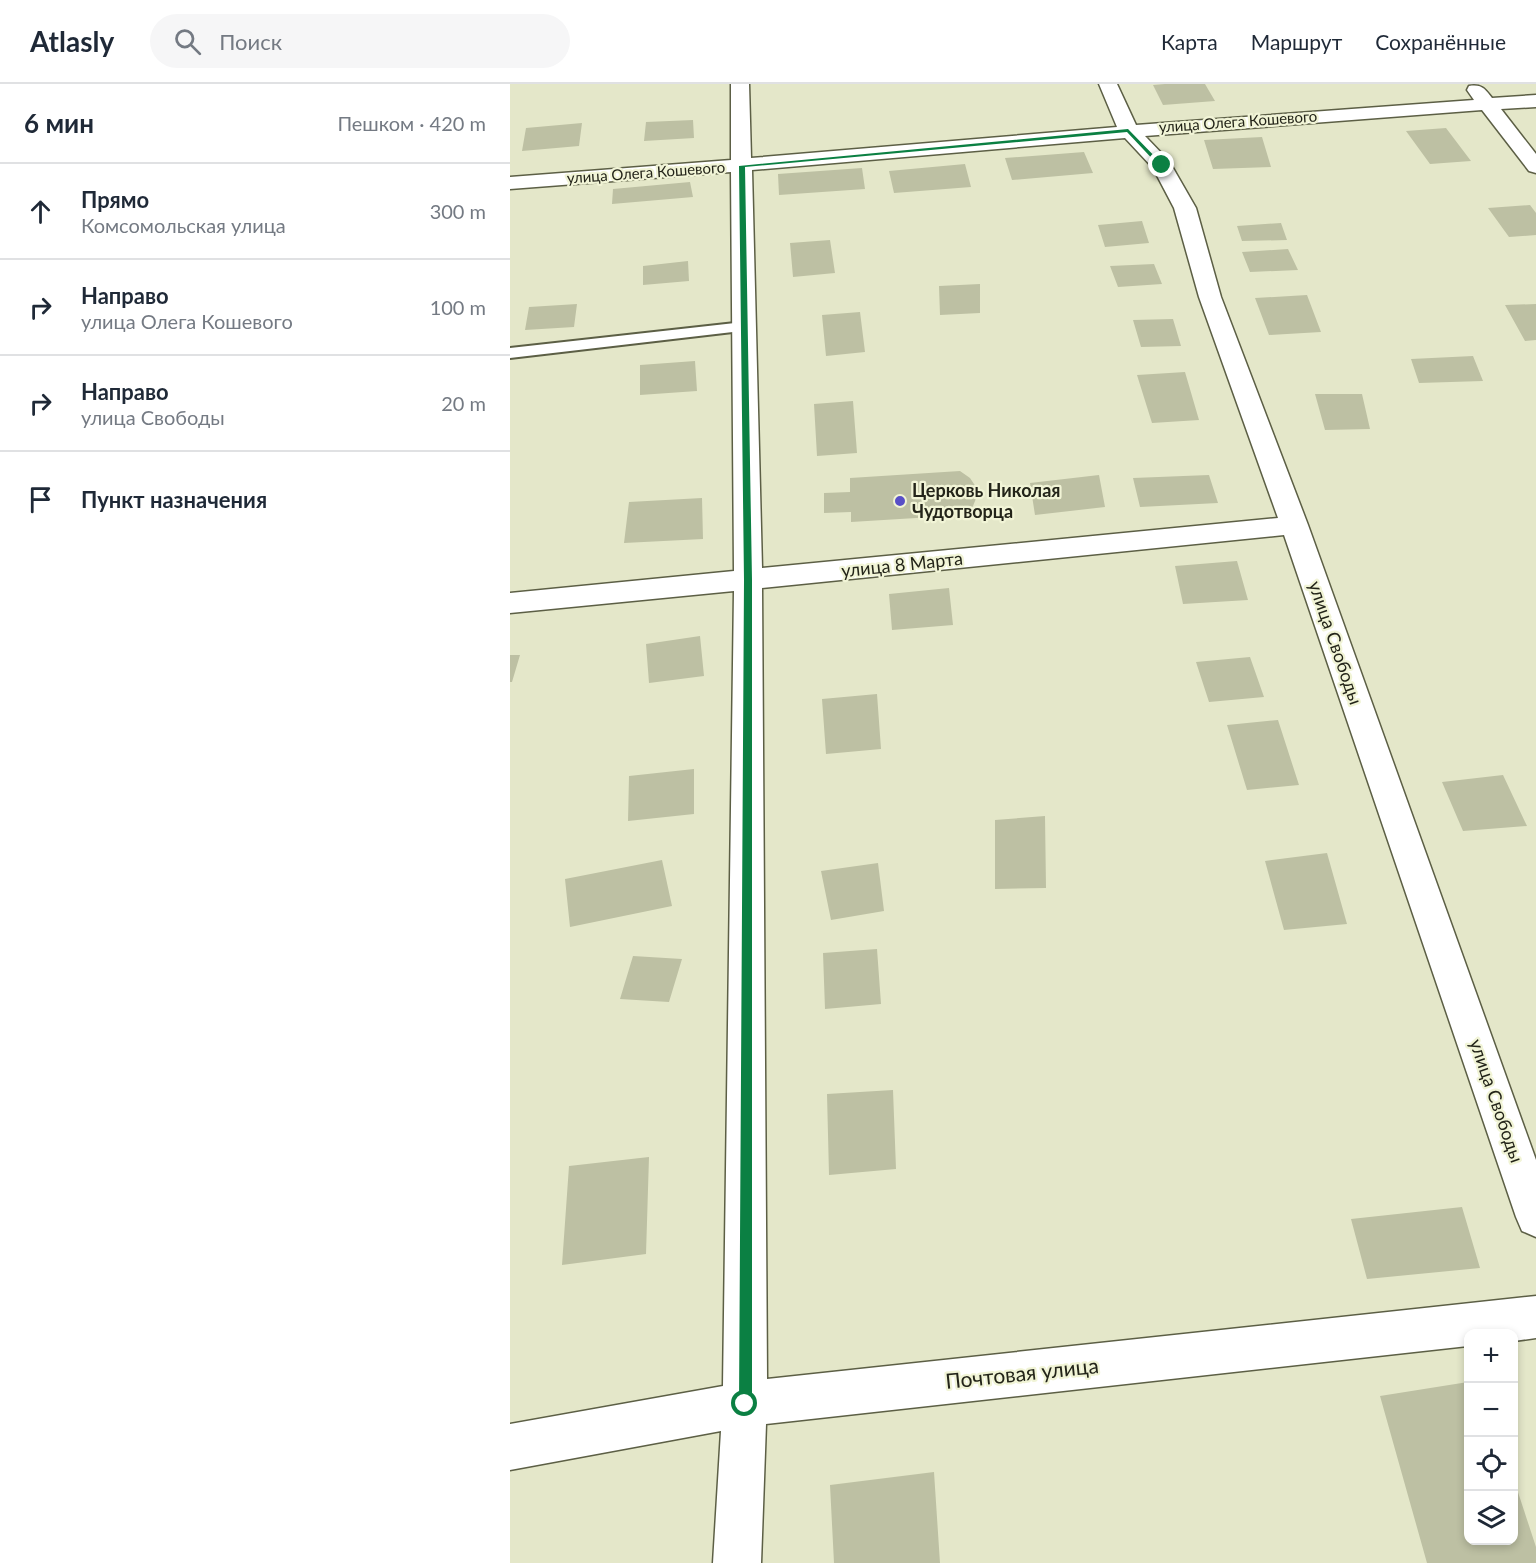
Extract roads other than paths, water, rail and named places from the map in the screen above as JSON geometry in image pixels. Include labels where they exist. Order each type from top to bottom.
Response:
[{"type":"street","points":[[737,1563],[745,1404],[748,580],[740,84]]},
{"type":"street","name":"улица Свободы","points":[[1108,84],[1128,130],[1162,165],[1185,208],[1210,297],[1294,525],[1536,1216]]},
{"type":"street","points":[[1471,84],[1536,167]]},
{"type":"street","name":"улица Олега Кошевого","points":[[510,183],[742,166],[1128,130],[1536,101]]},
{"type":"street","name":"улица 8 Марта","points":[[510,603],[1294,525]]},
{"type":"street","name":"Почтовая улица","points":[[510,1447],[745,1404],[1536,1317]]},
{"type":"lane","points":[[510,353],[744,327]]},
{"type":"place","name":"Церковь Николая Чудотворца","points":[[900,501]]}]
